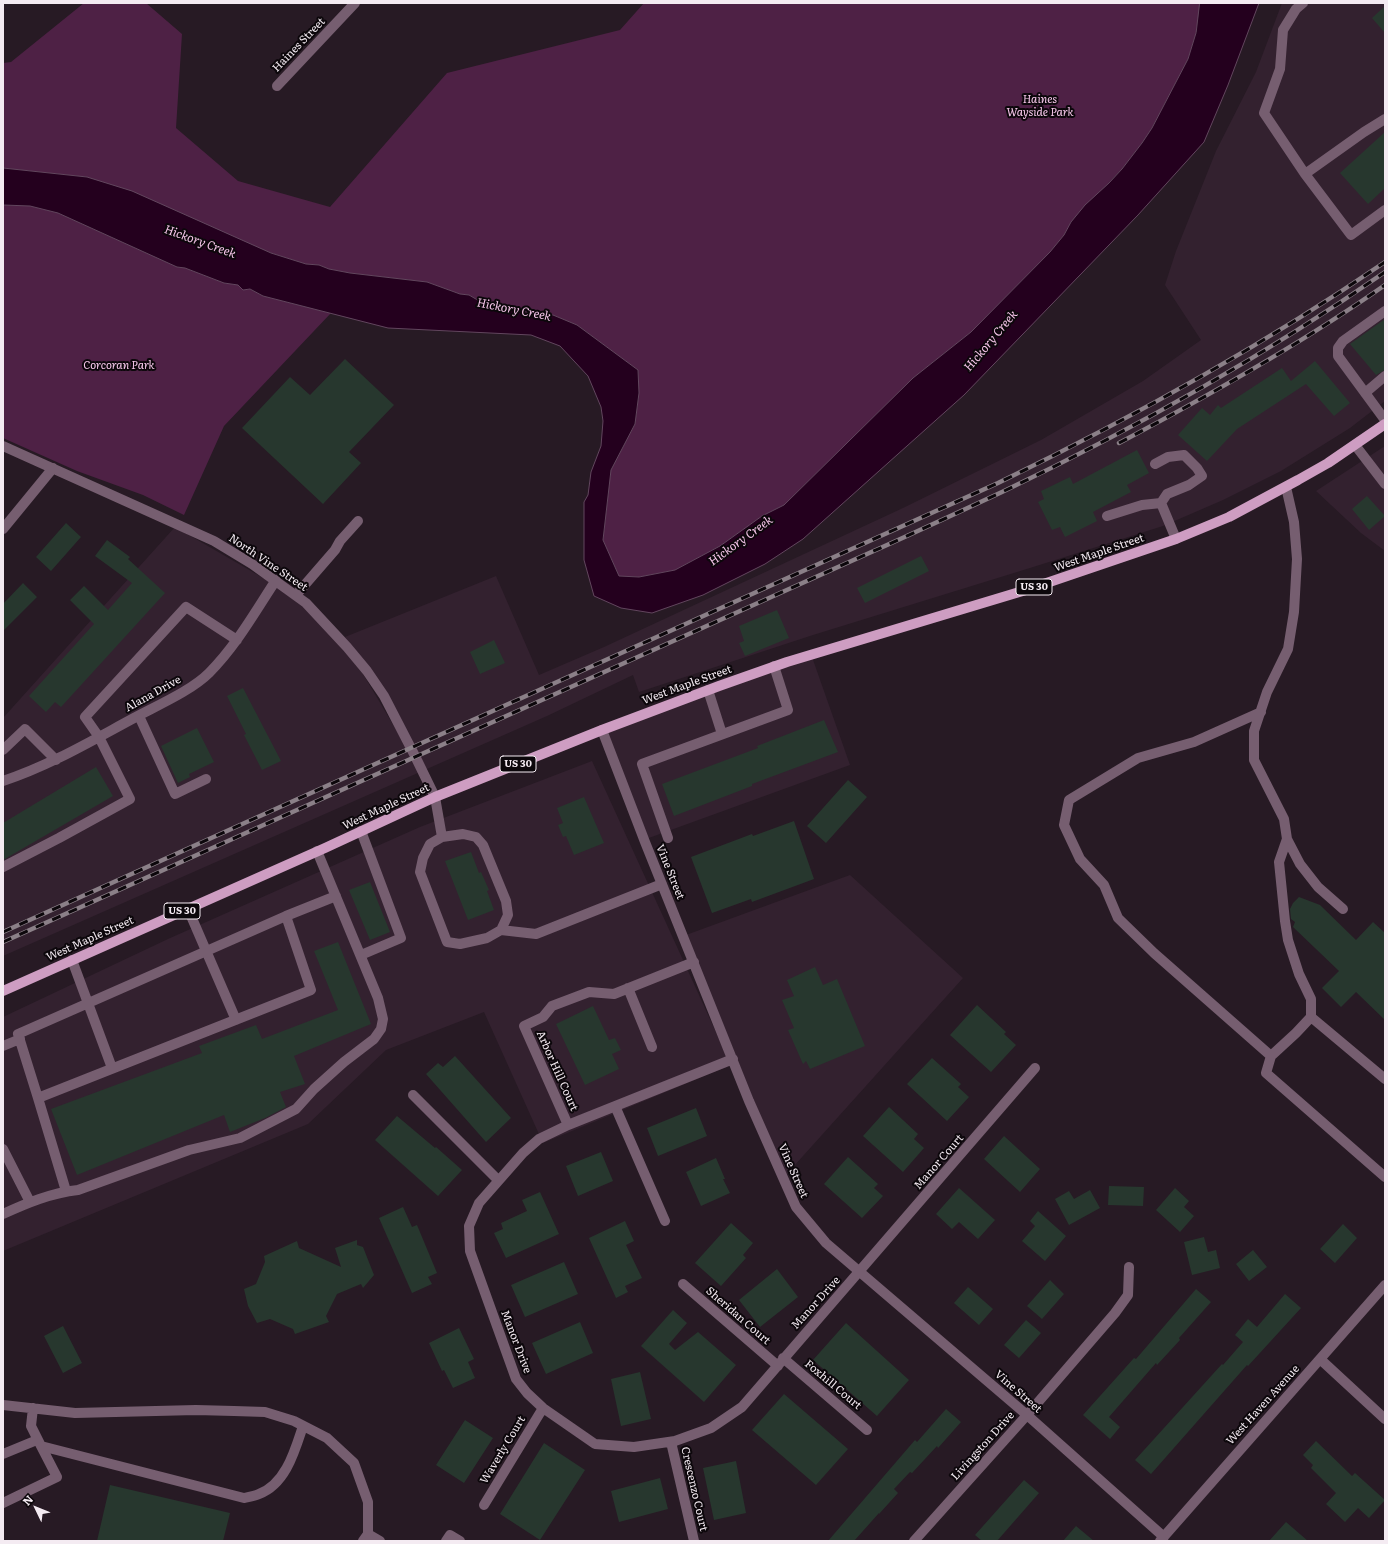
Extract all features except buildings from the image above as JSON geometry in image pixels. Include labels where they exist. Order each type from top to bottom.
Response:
[{"type":"main road","name":"West Maple Street","points":[[3,991],[435,797],[602,730],[774,666],[1026,590],[1176,539],[1229,517],[1286,487],[1328,463],[1385,424]]},
{"type":"street","name":"Haines Street","points":[[277,86],[355,3]]},
{"type":"street","points":[[1303,3],[1296,9],[1283,30],[1280,69],[1264,113],[1305,174],[1351,235],[1385,210]]},
{"type":"street","points":[[1305,174],[1385,119]]},
{"type":"street","points":[[1385,311],[1343,341],[1338,348],[1338,356],[1385,420]]},
{"type":"street","points":[[1365,393],[1385,376]]},
{"type":"street","points":[[1355,445],[1385,484]]},
{"type":"street","name":"North Vine Street","points":[[3,446],[214,541],[276,580],[306,603],[327,624],[367,671],[384,696],[435,797],[442,837]]},
{"type":"street","points":[[1155,464],[1168,457],[1184,455],[1197,468],[1202,476],[1189,485],[1167,494],[1161,503]]},
{"type":"street","points":[[3,530],[53,468]]},
{"type":"street","points":[[1286,487],[1294,522],[1297,559],[1294,612],[1288,649],[1267,692],[1254,731],[1254,760],[1284,819],[1287,839],[1300,864],[1318,886],[1342,909]]},
{"type":"street","points":[[1107,516],[1142,505],[1161,503]]},
{"type":"street","points":[[1161,503],[1176,539]]},
{"type":"street","points":[[296,596],[358,521]]},
{"type":"street","name":"Alana Drive","points":[[3,781],[28,773],[56,760],[180,694],[208,674],[237,640],[276,580]]},
{"type":"street","points":[[3,867],[130,799],[99,737],[85,717],[186,607],[237,640]]},
{"type":"street","points":[[668,838],[642,764],[788,710],[774,666]]},
{"type":"street","points":[[708,690],[722,734]]},
{"type":"street","points":[[1261,712],[1194,742],[1138,758],[1070,800],[1064,825],[1080,859],[1104,885],[1118,918],[1154,953],[1271,1056]]},
{"type":"street","points":[[139,716],[175,794],[206,779]]},
{"type":"street","points":[[3,750],[24,729],[56,760]]},
{"type":"street","name":"Vine Street","points":[[602,730],[662,884],[733,1059],[776,1164],[796,1207],[826,1243],[1027,1415],[1162,1539]]},
{"type":"street","points":[[361,831],[401,938],[361,956]]},
{"type":"street","points":[[502,930],[508,915],[506,901],[483,845],[476,836],[463,834],[442,837],[430,844],[423,858],[420,872],[447,942],[460,944],[487,938],[502,930],[536,934],[662,884]]},
{"type":"street","points":[[1287,839],[1279,862],[1285,922],[1288,940],[1297,967],[1311,999],[1311,1017],[1271,1056],[1266,1073],[1385,1176]]},
{"type":"street","points":[[3,1214],[30,1202],[66,1191],[78,1190],[189,1150],[240,1138],[296,1110],[314,1089],[344,1062],[374,1039],[381,1029],[382,1019],[378,998],[317,851]]},
{"type":"street","points":[[66,1191],[18,1034],[286,916],[336,896]]},
{"type":"street","points":[[188,909],[236,1020]]},
{"type":"street","points":[[38,1098],[311,990],[286,916]]},
{"type":"street","points":[[72,960],[112,1068]]},
{"type":"street","points":[[652,1047],[628,988],[694,962]]},
{"type":"street","name":"Arbor Hill Court","points":[[568,1125],[524,1026],[543,1017],[552,1006],[589,992],[614,994],[628,988]]},
{"type":"street","points":[[1311,1017],[1385,1079]]},
{"type":"street","points":[[3,1046],[20,1039]]},
{"type":"street","name":"Manor Drive","points":[[733,1059],[568,1125],[539,1139],[523,1153],[479,1203],[469,1226],[470,1251],[516,1379],[543,1408],[595,1444],[634,1447],[671,1442],[711,1428],[742,1407],[860,1271]]},
{"type":"street","name":"Manor Court","points":[[860,1271],[1035,1068]]},
{"type":"street","points":[[412,1095],[498,1180]]},
{"type":"street","points":[[615,1106],[665,1221]]},
{"type":"street","points":[[3,1149],[30,1202]]},
{"type":"street","name":"Livingston Drive","points":[[914,1541],[1115,1314],[1128,1295],[1129,1267]]},
{"type":"street","name":"Sheridan Court","points":[[683,1284],[780,1362]]},
{"type":"street","name":"West Haven Avenue","points":[[1162,1539],[1385,1285]]},
{"type":"street","points":[[1320,1359],[1385,1419]]},
{"type":"street","name":"Foxhill Court","points":[[780,1362],[868,1430]]},
{"type":"street","points":[[3,1405],[75,1413],[196,1410],[265,1412],[294,1421],[327,1438],[354,1464],[368,1502],[366,1537],[380,1541]]},
{"type":"street","points":[[3,1503],[56,1477],[31,1426],[33,1408]]},
{"type":"street","name":"Waverly Court","points":[[484,1505],[543,1408]]},
{"type":"street","points":[[3,1454],[39,1443],[244,1498],[260,1494],[275,1483],[288,1469],[303,1426]]},
{"type":"street","name":"Crescenzo Court","points":[[671,1442],[694,1541]]},
{"type":"street","points":[[446,1541],[450,1535],[460,1541]]},
{"type":"shaded area","points":[[1282,3],[1385,3],[1385,401],[1350,428],[1281,471],[1223,500],[1163,526],[813,635],[639,692],[633,675],[547,716],[3,956],[3,718],[175,527],[277,586],[303,606],[326,628],[363,674],[398,733],[367,665],[345,637],[496,576],[539,675],[604,647],[903,508],[1041,440],[1143,381],[1201,340],[1165,285],[1176,251],[1216,151],[1256,72]]},
{"type":"shaded area","points":[[1385,446],[1385,551],[1361,533],[1316,491]]},
{"type":"shaded area","points":[[812,657],[850,765],[646,839],[606,732]]},
{"type":"shaded area","points":[[592,761],[731,1065],[543,1143],[484,1012],[386,1050],[308,1124],[3,1251],[3,1017],[168,939],[420,827]]},
{"type":"shaded area","points":[[850,875],[963,978],[785,1176],[686,935]]},
{"type":"green space","name":"Haines Wayside Park","points":[[84,3],[146,3],[182,34],[176,128],[238,181],[330,207],[447,73],[620,30],[644,3],[1200,3],[1196,33],[1188,59],[1152,128],[1122,169],[1071,222],[1064,235],[1050,252],[971,332],[913,378],[784,505],[762,516],[720,546],[675,570],[639,577],[619,576],[603,540],[611,470],[635,424],[639,393],[638,370],[577,325],[553,315],[526,312],[481,302],[469,295],[460,294],[427,282],[350,273],[329,269],[319,265],[306,264],[271,253],[87,177],[3,168],[3,63],[11,62]]},
{"type":"green space","name":"Corcoran Park","points":[[3,205],[30,206],[58,213],[177,267],[185,268],[224,283],[239,285],[243,290],[250,289],[263,296],[331,313],[224,426],[184,515],[143,495],[77,471],[3,438]]},
{"type":"water","name":"Hickory Creek","points":[[1200,3],[1259,3],[1228,85],[1204,142],[1138,215],[964,395],[803,539],[765,564],[703,595],[652,613],[621,608],[594,596],[584,560],[584,502],[588,495],[591,472],[601,446],[603,421],[601,407],[588,376],[560,346],[531,335],[388,328],[263,296],[250,289],[243,290],[238,285],[224,283],[185,268],[177,267],[58,213],[30,206],[3,205],[3,168],[87,177],[132,191],[271,253],[306,264],[319,265],[329,269],[350,273],[427,282],[460,294],[469,295],[481,302],[526,312],[553,315],[577,325],[638,370],[639,393],[635,424],[611,470],[603,540],[619,576],[639,577],[675,570],[720,546],[762,516],[784,505],[913,378],[971,332],[1050,252],[1085,205],[1122,169],[1152,128],[1188,59],[1196,33]]},
{"type":"railway","points":[[3,932],[998,483],[1098,433],[1196,380],[1291,323],[1385,262]]},
{"type":"railway","points":[[3,942],[1002,492],[1101,443],[1198,390],[1293,333],[1385,272]]},
{"type":"railway","points":[[1119,443],[1255,368],[1321,328],[1385,285]]}]
